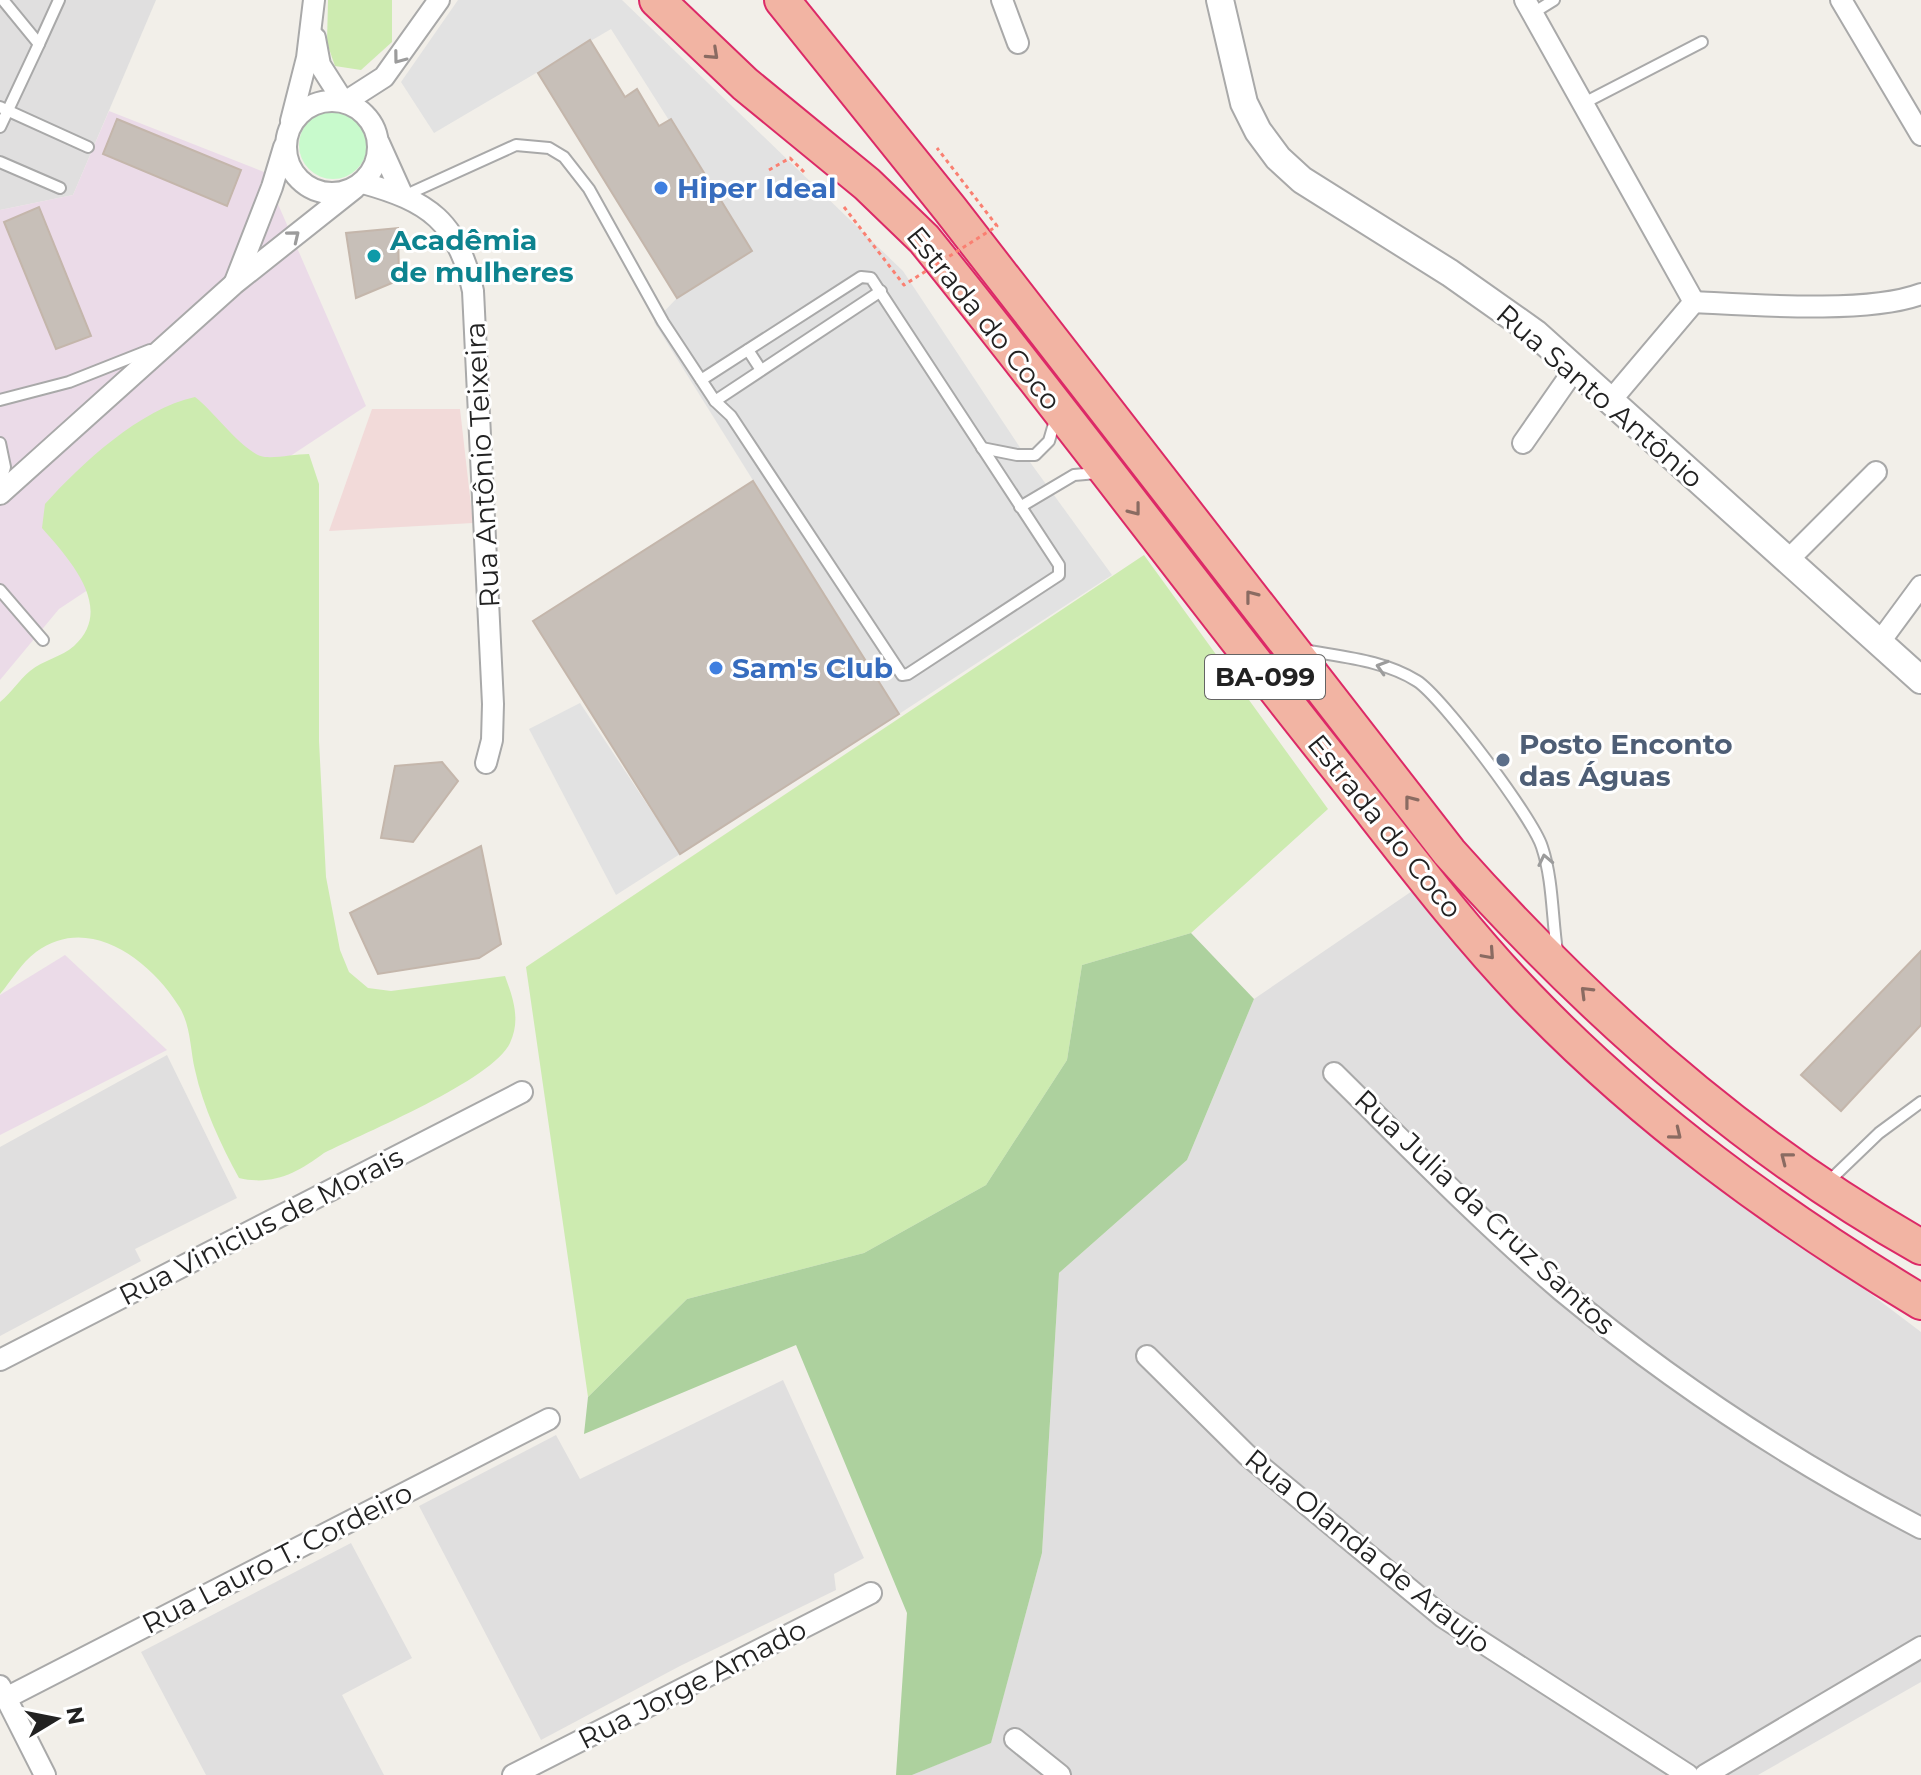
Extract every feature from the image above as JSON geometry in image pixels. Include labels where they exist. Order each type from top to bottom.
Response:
[{"type":"highway","name":"Estrada do Coco","points":[[657,0],[745,84],[895,209],[955,278],[1430,883],[1525,995],[1648,1110],[1718,1167],[1793,1221],[1921,1302]]},
{"type":"highway","name":"Estrada do Coco","points":[[782,0],[950,209],[1449,852],[1504,913],[1676,1073],[1823,1187],[1921,1247]]},
{"type":"street","points":[[234,284],[272,187],[288,135],[313,22],[314,0]]},
{"type":"street","points":[[344,102],[384,77],[439,0]]},
{"type":"street","points":[[1002,0],[1018,43]]},
{"type":"street","name":"Rua Santo Antônio","points":[[1220,0],[1244,103],[1258,131],[1278,158],[1302,180],[1499,306],[1576,367],[1921,680]]},
{"type":"street","points":[[1841,0],[1921,135]]},
{"type":"street","points":[[1529,6],[1694,302]]},
{"type":"street","points":[[313,22],[320,65],[344,102]]},
{"type":"street","points":[[0,494],[234,284],[359,185],[374,168],[378,142],[368,117],[344,102],[329,100],[304,110],[288,135],[291,168],[312,189],[341,193],[359,185]]},
{"type":"street","name":"Rua Antônio Teixeira","points":[[378,142],[404,194]]},
{"type":"street","name":"Rua Antônio Teixeira","points":[[359,185],[404,194],[443,223],[468,268],[473,291],[493,704],[492,740],[486,763]]},
{"type":"street","points":[[1694,302],[1775,307],[1901,300],[1921,294]]},
{"type":"street","points":[[1612,399],[1694,302]]},
{"type":"street","points":[[1523,443],[1576,367]]},
{"type":"street","points":[[1787,561],[1876,472]]},
{"type":"street","points":[[1879,643],[1921,586]]},
{"type":"street","name":"Rua Julia da Cruz Santos","points":[[1334,1073],[1482,1218],[1631,1346],[1781,1451],[1921,1528]]},
{"type":"street","name":"Rua Vinicius de Morais","points":[[0,1360],[522,1092]]},
{"type":"street","name":"Rua Olanda de Araujo","points":[[1147,1356],[1247,1455],[1443,1617],[1688,1775]]},
{"type":"street","name":"Rua Lauro T. Cordeiro","points":[[3,1692],[549,1419]]},
{"type":"street","name":"Rua Jorge Amado","points":[[513,1775],[871,1593]]},
{"type":"street","points":[[1705,1775],[1921,1647]]},
{"type":"street","points":[[3,1692],[45,1775]]},
{"type":"street","points":[[1015,1739],[1060,1775]]},
{"type":"lane","points":[[3,0],[39,44]]},
{"type":"lane","points":[[0,127],[4,109],[59,0]]},
{"type":"lane","points":[[1529,6],[1554,0]]},
{"type":"lane","points":[[1584,103],[1702,42]]},
{"type":"lane","points":[[4,109],[88,147]]},
{"type":"lane","points":[[404,194],[516,145],[549,148],[564,157],[589,189],[651,302],[701,380],[715,401],[731,416],[902,675],[1059,575],[1059,565],[881,291],[866,276],[701,380]]},
{"type":"lane","points":[[0,162],[60,188]]},
{"type":"lane","points":[[715,401],[881,291]]},
{"type":"lane","points":[[826,300],[838,319]]},
{"type":"lane","points":[[787,325],[800,344]]},
{"type":"lane","points":[[0,400],[117,366],[173,339]]},
{"type":"lane","points":[[748,350],[761,370]]},
{"type":"lane","points":[[982,448],[1035,455],[1049,441],[1058,411]]},
{"type":"lane","points":[[0,443],[5,467],[0,484]]},
{"type":"lane","points":[[1020,507],[1074,475],[1106,473]]},
{"type":"lane","points":[[0,590],[43,640]]},
{"type":"lane","points":[[1291,648],[1393,670],[1418,682],[1443,708],[1531,821],[1543,849],[1559,965]]},
{"type":"lane","points":[[1823,1187],[1879,1133],[1921,1102]]},
{"type":"path","points":[[844,207],[904,285],[997,226],[937,148]]},
{"type":"path","points":[[769,170],[790,158],[804,172]]},
{"type":"shaded area","points":[[0,0],[156,0],[73,195],[0,210]]},
{"type":"shaded area","points":[[458,0],[622,0],[903,271],[1027,458],[1112,575],[899,714],[654,322],[677,298],[752,251],[611,29],[434,133],[401,82]]},
{"type":"shaded area","points":[[109,111],[264,172],[366,406],[59,609],[0,680],[0,210],[73,195]]},
{"type":"shaded area","points":[[372,409],[460,409],[473,523],[329,531]]},
{"type":"shaded area","points":[[580,703],[680,854],[616,895],[529,729]]},
{"type":"shaded area","points":[[1418,887],[1663,1137],[1921,1332],[1921,1682],[1758,1775],[912,1775],[991,1742],[1042,1553],[1059,1273],[1187,1160],[1254,999]]},
{"type":"shaded area","points":[[65,955],[167,1050],[0,1135],[0,995]]},
{"type":"shaded area","points":[[167,1055],[237,1198],[135,1249],[141,1261],[0,1336],[0,1147]]},
{"type":"shaded area","points":[[783,1380],[864,1558],[834,1574],[836,1590],[680,1666],[541,1740],[419,1506],[556,1435],[580,1479]]},
{"type":"shaded area","points":[[351,1543],[412,1658],[342,1695],[384,1775],[206,1775],[141,1652]]},
{"type":"green space","points":[[328,0],[392,0],[392,42],[361,70],[335,66],[327,43]]},
{"type":"green space","points":[[333,111],[357,121],[367,145],[357,169],[333,179],[309,169],[299,145],[309,121]]},
{"type":"green space","points":[[195,397],[239,441],[257,454],[270,457],[309,454],[319,484],[319,741],[326,877],[340,950],[349,972],[368,988],[391,991],[505,976],[515,1017],[510,1043],[499,1058],[479,1073],[426,1104],[324,1153],[294,1172],[274,1179],[239,1178],[203,1098],[182,1012],[165,988],[134,958],[96,940],[76,938],[56,941],[31,956],[0,994],[0,702],[30,671],[74,646],[86,631],[90,616],[84,584],[42,528],[45,504],[94,455],[133,425],[174,403]]},
{"type":"green space","points":[[1144,555],[1328,809],[1191,933],[1082,965],[1067,1060],[986,1185],[864,1253],[687,1299],[588,1397],[526,967]]},
{"type":"green space","points":[[1191,933],[1254,999],[1187,1160],[1059,1273],[1042,1553],[991,1743],[912,1775],[896,1775],[907,1613],[796,1345],[584,1434],[588,1397],[687,1299],[864,1253],[986,1185],[1067,1060],[1082,965]]},
{"type":"building","name":"Hiper Ideal","points":[[590,40],[625,97],[637,89],[659,126],[671,119],[752,251],[677,298],[538,73]]},
{"type":"building","points":[[117,119],[241,170],[227,206],[103,154]]},
{"type":"building","points":[[39,207],[91,336],[56,349],[4,222]]},
{"type":"building","name":"Acadêmia de mulheres","points":[[398,228],[399,280],[356,298],[346,233]]},
{"type":"building","name":"Sam's Club","points":[[753,481],[899,714],[680,854],[533,621]]},
{"type":"building","points":[[442,762],[458,781],[413,842],[381,838],[395,766]]},
{"type":"building","points":[[481,846],[501,944],[479,958],[378,974],[350,913]]},
{"type":"building","points":[[1921,951],[1921,1025],[1841,1111],[1801,1075]]},
{"type":"place","name":"Hiper Ideal","points":[[661,188]]},
{"type":"place","name":"Acadêmia de mulheres","points":[[374,256]]},
{"type":"place","name":"Sam's Club","points":[[716,668]]},
{"type":"place","name":"Posto Enconto das Águas","points":[[1503,760]]}]
